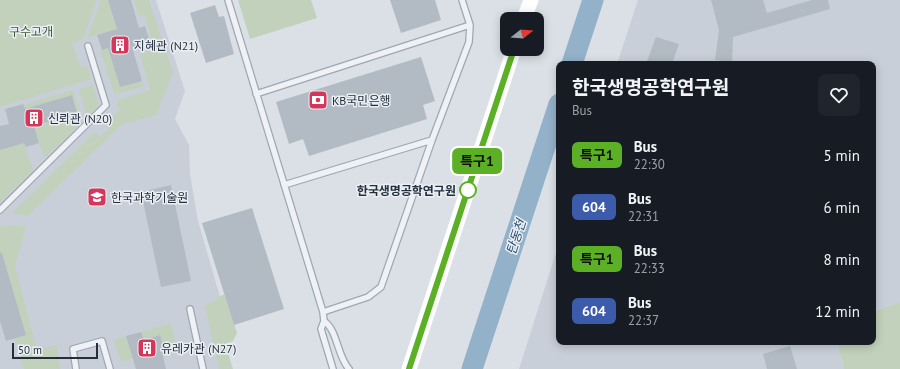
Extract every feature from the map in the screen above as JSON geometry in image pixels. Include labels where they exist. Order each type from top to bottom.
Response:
[{"type":"main road","points":[[527,12],[531,0]]},
{"type":"main road","points":[[409,369],[512,56]]},
{"type":"lane","points":[[228,0],[323,312],[324,321],[321,329],[333,369]]},
{"type":"lane","points":[[323,312],[368,297],[376,293],[381,287],[432,140],[469,42],[470,25],[462,0]]},
{"type":"lane","points":[[256,94],[470,25]]},
{"type":"lane","points":[[0,210],[106,105],[88,46]]},
{"type":"lane","points":[[284,185],[432,140]]},
{"type":"lane","points":[[190,309],[203,369]]},
{"type":"lane","points":[[324,321],[330,326],[341,357],[349,369]]},
{"type":"lane","points":[[76,369],[73,349],[102,341],[110,369]]},
{"type":"shaded area","name":"한국과학기술원","points":[[52,0],[156,0],[185,91],[175,119],[189,145],[190,174],[198,221],[227,321],[214,327],[223,369],[0,369],[0,57]]},
{"type":"shaded area","points":[[638,0],[900,0],[900,302],[876,311],[876,61],[618,61]]},
{"type":"shaded area","points":[[556,252],[556,345],[838,345],[844,369],[519,369]]},
{"type":"green space","name":"구수고개","points":[[0,0],[97,0],[83,39],[72,43],[81,68],[87,66],[91,79],[0,107]]},
{"type":"green space","points":[[101,0],[108,0],[117,29],[87,38]]},
{"type":"green space","points":[[134,0],[149,0],[173,73],[156,115],[121,125],[28,216],[12,213],[95,132],[100,137],[108,129],[104,125],[120,109],[116,105],[118,100],[150,90],[140,54],[155,49],[144,14],[138,16]]},
{"type":"green space","points":[[238,0],[311,0],[317,18],[250,39]]},
{"type":"green space","points":[[108,48],[120,87],[142,81],[144,86],[116,94],[114,93],[100,50]]},
{"type":"green space","points":[[93,85],[99,105],[87,117],[79,89]]},
{"type":"green space","points":[[73,90],[83,121],[48,155],[44,157],[34,126],[77,113],[72,95],[24,109],[23,105]]},
{"type":"green space","points":[[24,143],[33,171],[0,202],[0,150]]},
{"type":"green space","points":[[6,225],[26,226],[15,267],[37,350],[57,345],[60,369],[24,369],[15,338],[26,335],[19,311],[0,305],[16,300],[2,253],[0,253],[0,227]]},
{"type":"green space","points":[[224,294],[237,333],[233,341],[225,344],[233,369],[219,369],[205,306]]},
{"type":"green space","points":[[900,302],[900,369],[844,369],[838,345],[876,345],[876,311]]},
{"type":"green space","points":[[171,323],[177,352],[166,355],[160,335],[144,340],[141,332]]},
{"type":"green space","points":[[126,336],[133,358],[121,362],[114,340]]},
{"type":"building","name":"지혜관 (N21)","points":[[108,0],[131,0],[139,28],[145,26],[150,42],[132,47],[142,81],[120,87],[108,48],[102,50],[97,35],[117,29]]},
{"type":"building","points":[[390,0],[435,0],[441,20],[401,33]]},
{"type":"building","points":[[711,0],[763,0],[767,13],[812,0],[828,0],[830,9],[733,37],[732,61],[715,60],[719,30]]},
{"type":"building","points":[[215,5],[219,17],[224,16],[234,54],[206,63],[190,13]]},
{"type":"building","points":[[656,37],[679,44],[673,61],[647,61]]},
{"type":"building","points":[[421,57],[435,101],[423,105],[427,119],[309,156],[303,139],[289,144],[276,102]]},
{"type":"building","name":"신뢰관 (N20)","points":[[72,95],[77,113],[34,126],[39,143],[26,147],[24,143],[0,150],[0,126],[9,124],[5,109],[23,104],[25,109]]},
{"type":"building","points":[[171,185],[191,281],[161,287],[141,192]]},
{"type":"building","points":[[252,208],[284,309],[234,325],[202,223]]},
{"type":"building","points":[[0,253],[2,253],[26,335],[6,341],[0,321]]},
{"type":"building","name":"유레카관 (N27)","points":[[141,332],[144,340],[160,335],[166,355],[163,356],[166,369],[136,369],[126,336]]},
{"type":"building","points":[[790,346],[797,369],[767,369],[763,354]]},
{"type":"waterway","name":"탄동천","points":[[573,61],[593,0]]},
{"type":"waterway","name":"탄동천","points":[[472,369],[556,113]]},
{"type":"bus line","name":"특구1","points":[[409,369],[512,56]]},
{"type":"place","name":"지혜관 (N21)","points":[[120,45]]},
{"type":"place","name":"KB국민은행","points":[[318,100]]},
{"type":"place","name":"신뢰관 (N20)","points":[[34,118]]},
{"type":"place","name":"한국생명공학연구원","points":[[468,190]]},
{"type":"place","name":"한국과학기술원","points":[[97,197]]},
{"type":"place","name":"유레카관 (N27)","points":[[147,348]]}]
